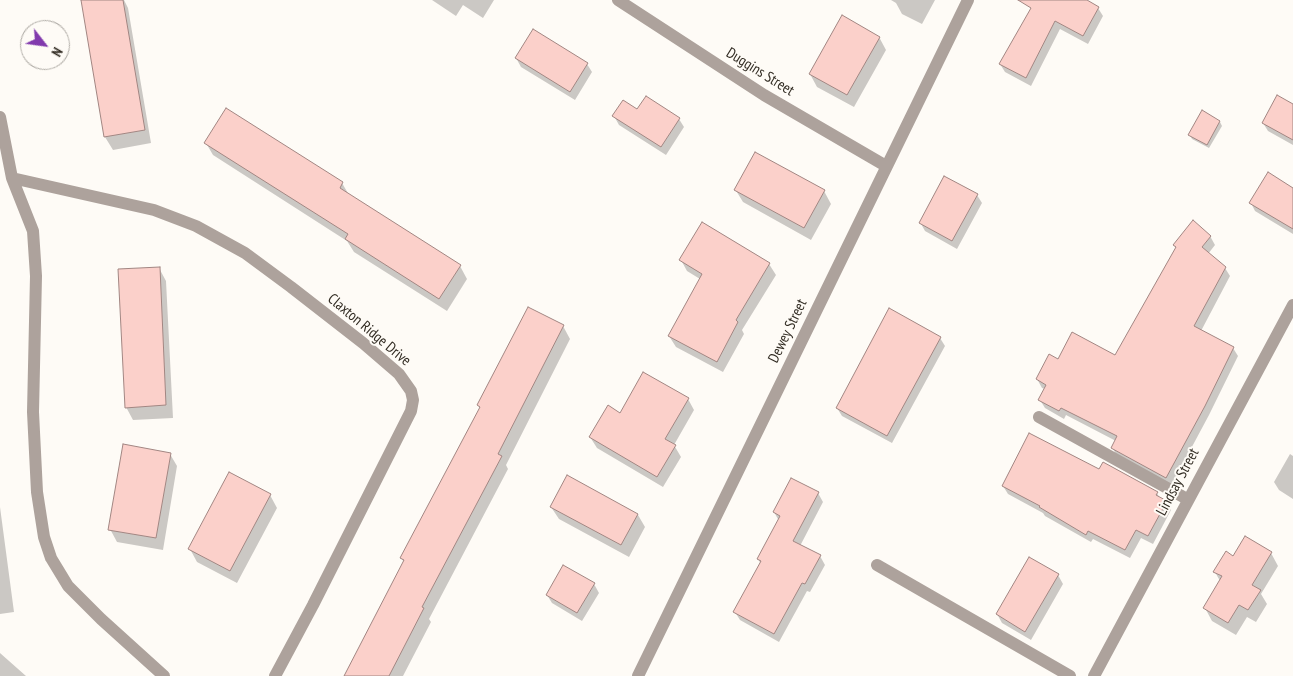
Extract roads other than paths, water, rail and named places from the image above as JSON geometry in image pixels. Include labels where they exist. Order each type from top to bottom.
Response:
[{"type":"street","name":"Duggins Street","points":[[618,0],[764,95],[886,166]]},
{"type":"street","name":"Dewey Street","points":[[638,676],[968,0]]},
{"type":"street","points":[[0,117],[12,178],[33,231],[36,276],[33,412],[37,492],[44,537],[51,558],[68,586],[100,619],[164,676]]},
{"type":"street","name":"Claxton Ridge Drive","points":[[12,178],[154,210],[196,226],[245,253],[291,287],[394,370],[411,391],[413,400],[411,411],[313,605],[274,676]]},
{"type":"street","name":"Lindsay Street","points":[[1094,676],[1293,305]]},
{"type":"street","points":[[1040,417],[1188,500]]},
{"type":"street","points":[[877,565],[1070,676]]}]
